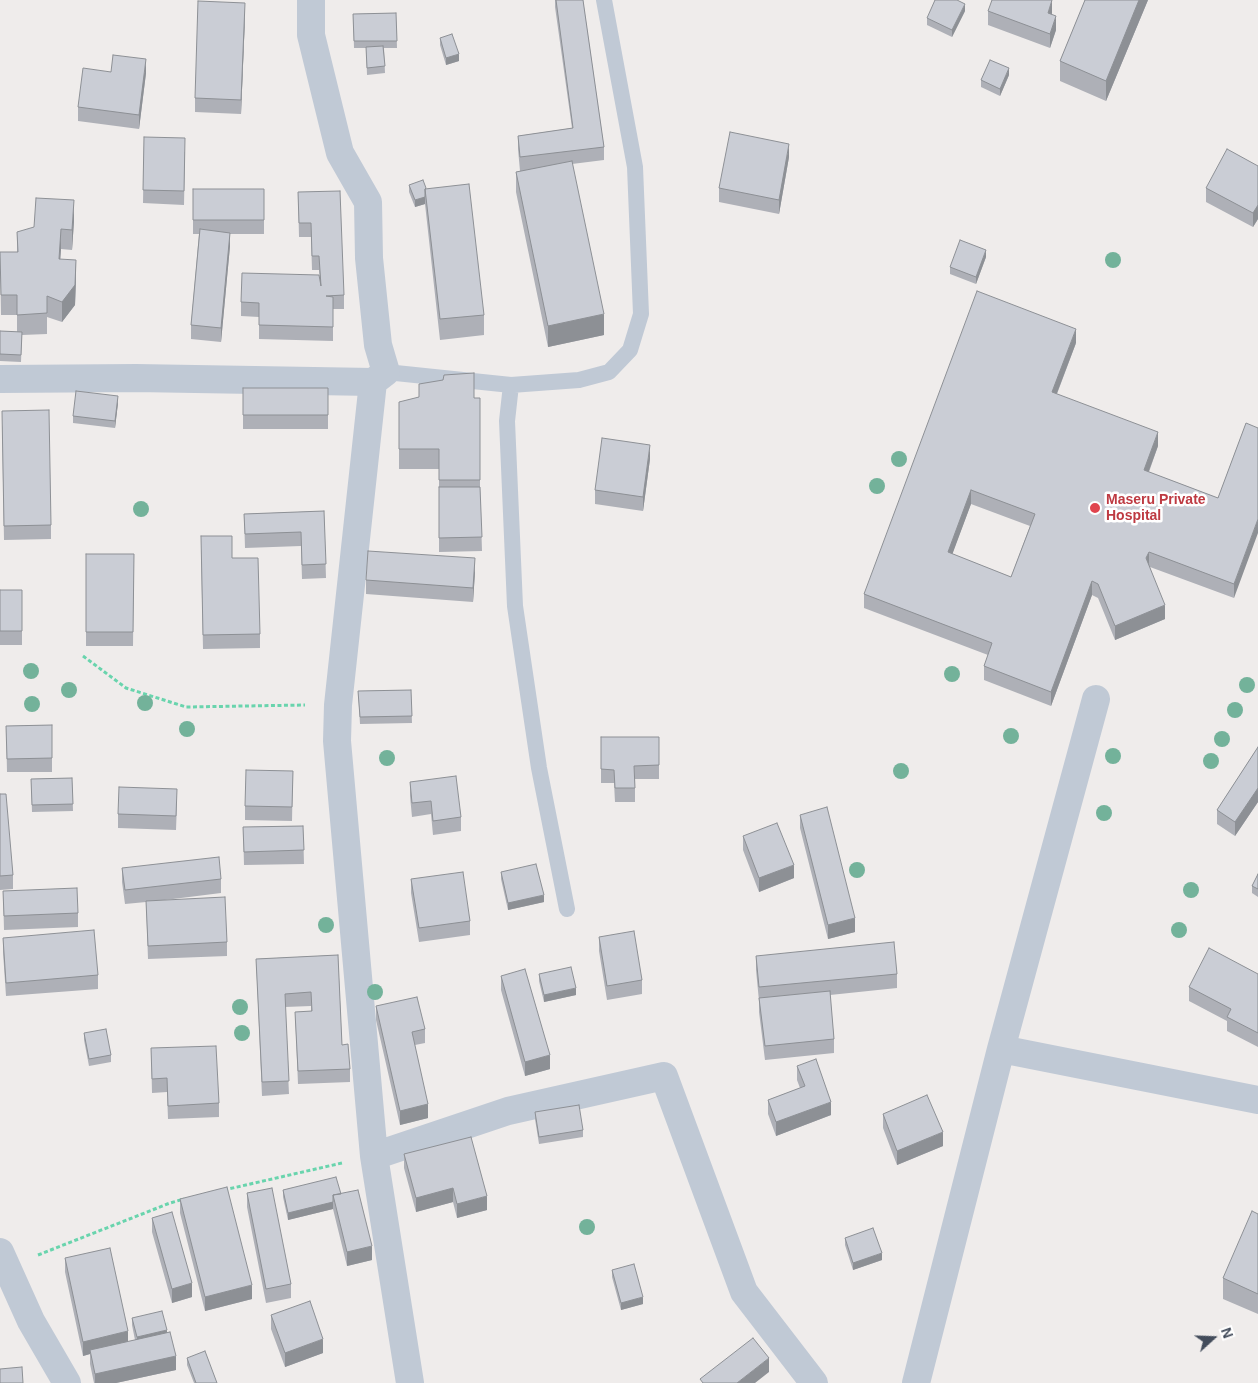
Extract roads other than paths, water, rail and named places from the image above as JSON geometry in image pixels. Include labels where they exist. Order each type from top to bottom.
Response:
[{"type":"street","points":[[311,0],[312,35],[340,153],[368,202],[368,258],[378,345],[379,377],[338,705],[337,741],[374,1156],[410,1383]]},
{"type":"street","points":[[0,379],[379,377]]},
{"type":"street","points":[[916,1383],[1001,1049],[1096,699]]},
{"type":"street","points":[[1001,1049],[1258,1100]]},
{"type":"street","points":[[374,1156],[508,1111],[664,1076],[744,1292],[814,1383]]},
{"type":"street","points":[[3,1259],[31,1322],[68,1383]]},
{"type":"lane","points":[[379,377],[511,384],[579,380],[609,372],[630,350],[641,314],[635,167],[604,0]]},
{"type":"lane","points":[[511,384],[507,420],[515,606],[539,768],[567,909]]},
{"type":"place","name":"Maseru Private Hospital","points":[[1095,508]]}]
